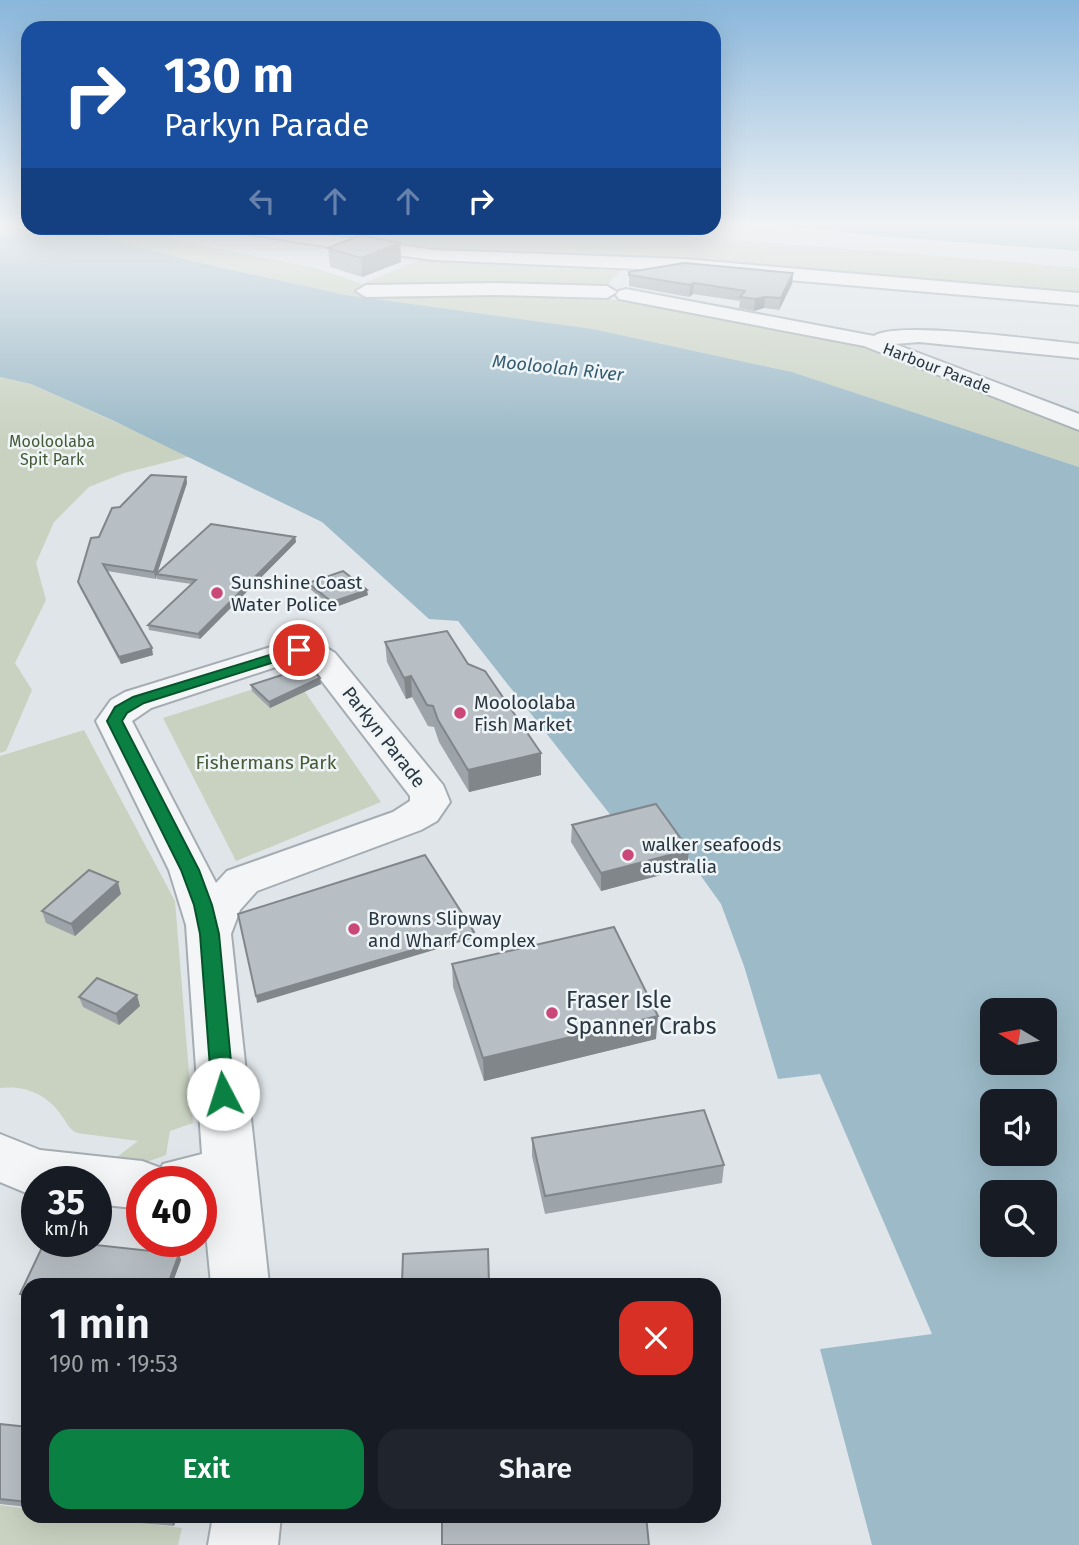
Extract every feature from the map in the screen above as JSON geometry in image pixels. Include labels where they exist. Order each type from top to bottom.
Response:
[{"type":"street","name":"Harbour Parade","points":[[625,294],[869,341],[1079,423]]},
{"type":"street","points":[[1022,294],[1079,299]]},
{"type":"street","points":[[869,341],[904,335],[1079,351]]},
{"type":"street","name":"Parkyn Parade","points":[[206,1166],[209,934],[203,905],[190,870],[116,727],[116,718],[124,708],[138,700],[286,653],[299,650],[312,653],[323,660],[420,782],[429,794],[430,802],[424,812],[407,821],[242,881],[221,904],[209,934]]},
{"type":"street","points":[[190,870],[213,880],[242,881]]},
{"type":"street","points":[[0,1157],[36,1173],[126,1183]]},
{"type":"street","name":"Parkyn Parade","points":[[217,1212],[238,1278]]},
{"type":"street","points":[[243,1545],[246,1523]]},
{"type":"green space","points":[[342,294],[606,294],[605,298],[852,344],[896,356],[1079,427],[1079,467],[792,372],[593,329]]},
{"type":"green space","name":"Mooloolaba Spit Park","points":[[0,377],[31,384],[191,456],[124,473],[89,487],[54,522],[36,563],[46,600],[15,663],[32,690],[6,751],[0,753]]},
{"type":"green space","name":"Fishermans Park","points":[[294,676],[381,802],[236,861],[163,718]]},
{"type":"green space","points":[[84,730],[175,901],[193,1123],[170,1131],[166,1155],[144,1163],[109,1163],[138,1141],[77,1133],[43,1097],[19,1088],[0,1088],[0,756]]},
{"type":"green space","points":[[0,1505],[21,1508],[21,1523],[140,1523],[182,1528],[178,1545],[0,1545]]},
{"type":"water","name":"Mooloolah River","points":[[0,294],[342,294],[593,329],[792,372],[1079,467],[1079,1545],[872,1545],[820,1349],[932,1334],[820,1074],[778,1079],[744,966],[721,904],[656,813],[616,822],[458,621],[429,619],[322,522],[112,420],[31,384],[0,377]]},
{"type":"building","points":[[742,294],[783,294],[781,298],[740,297]]},
{"type":"building","points":[[151,475],[186,477],[154,572],[103,564],[152,648],[119,657],[78,582],[91,538],[99,537],[112,508],[120,507]]},
{"type":"building","name":"Sunshine Coast Water Police","points":[[211,524],[295,537],[198,634],[148,625],[196,580],[156,574]]},
{"type":"building","points":[[343,571],[367,590],[332,602],[308,583]]},
{"type":"building","name":"Mooloolaba Fish Market","points":[[447,631],[468,664],[485,671],[541,753],[468,770],[438,720],[433,706],[427,705],[411,676],[404,678],[385,642]]},
{"type":"building","points":[[310,666],[320,678],[269,702],[251,685]]},
{"type":"building","name":"walker seafoods australia","points":[[656,804],[689,850],[601,873],[572,825]]},
{"type":"building","name":"Browns Slipway and Wharf Complex","points":[[425,855],[474,932],[256,996],[238,914]]},
{"type":"building","points":[[89,870],[118,882],[71,924],[42,911]]},
{"type":"building","name":"Fraser Isle Spanner Crabs","points":[[614,927],[658,1016],[483,1058],[452,964]]},
{"type":"building","points":[[97,978],[137,995],[116,1014],[79,997]]},
{"type":"building","points":[[704,1110],[724,1165],[545,1196],[532,1138]]},
{"type":"building","points":[[112,1247],[126,1248],[126,1257],[178,1257],[170,1278],[28,1278],[37,1257],[112,1257]]},
{"type":"building","points":[[488,1249],[489,1278],[402,1278],[403,1254]]},
{"type":"building","points":[[0,1424],[21,1426],[21,1501],[0,1499]]},
{"type":"building","points":[[442,1523],[647,1523],[649,1545],[442,1545]]},
{"type":"place","name":"Sunshine Coast Water Police","points":[[217,593]]},
{"type":"place","name":"Mooloolaba Fish Market","points":[[460,713]]},
{"type":"place","name":"walker seafoods australia","points":[[628,855]]},
{"type":"place","name":"Browns Slipway and Wharf Complex","points":[[354,929]]},
{"type":"place","name":"Fraser Isle Spanner Crabs","points":[[552,1013]]},
{"type":"route","points":[[223,1094],[209,934],[203,905],[190,870],[114,721],[121,710],[138,700],[299,650]]}]
